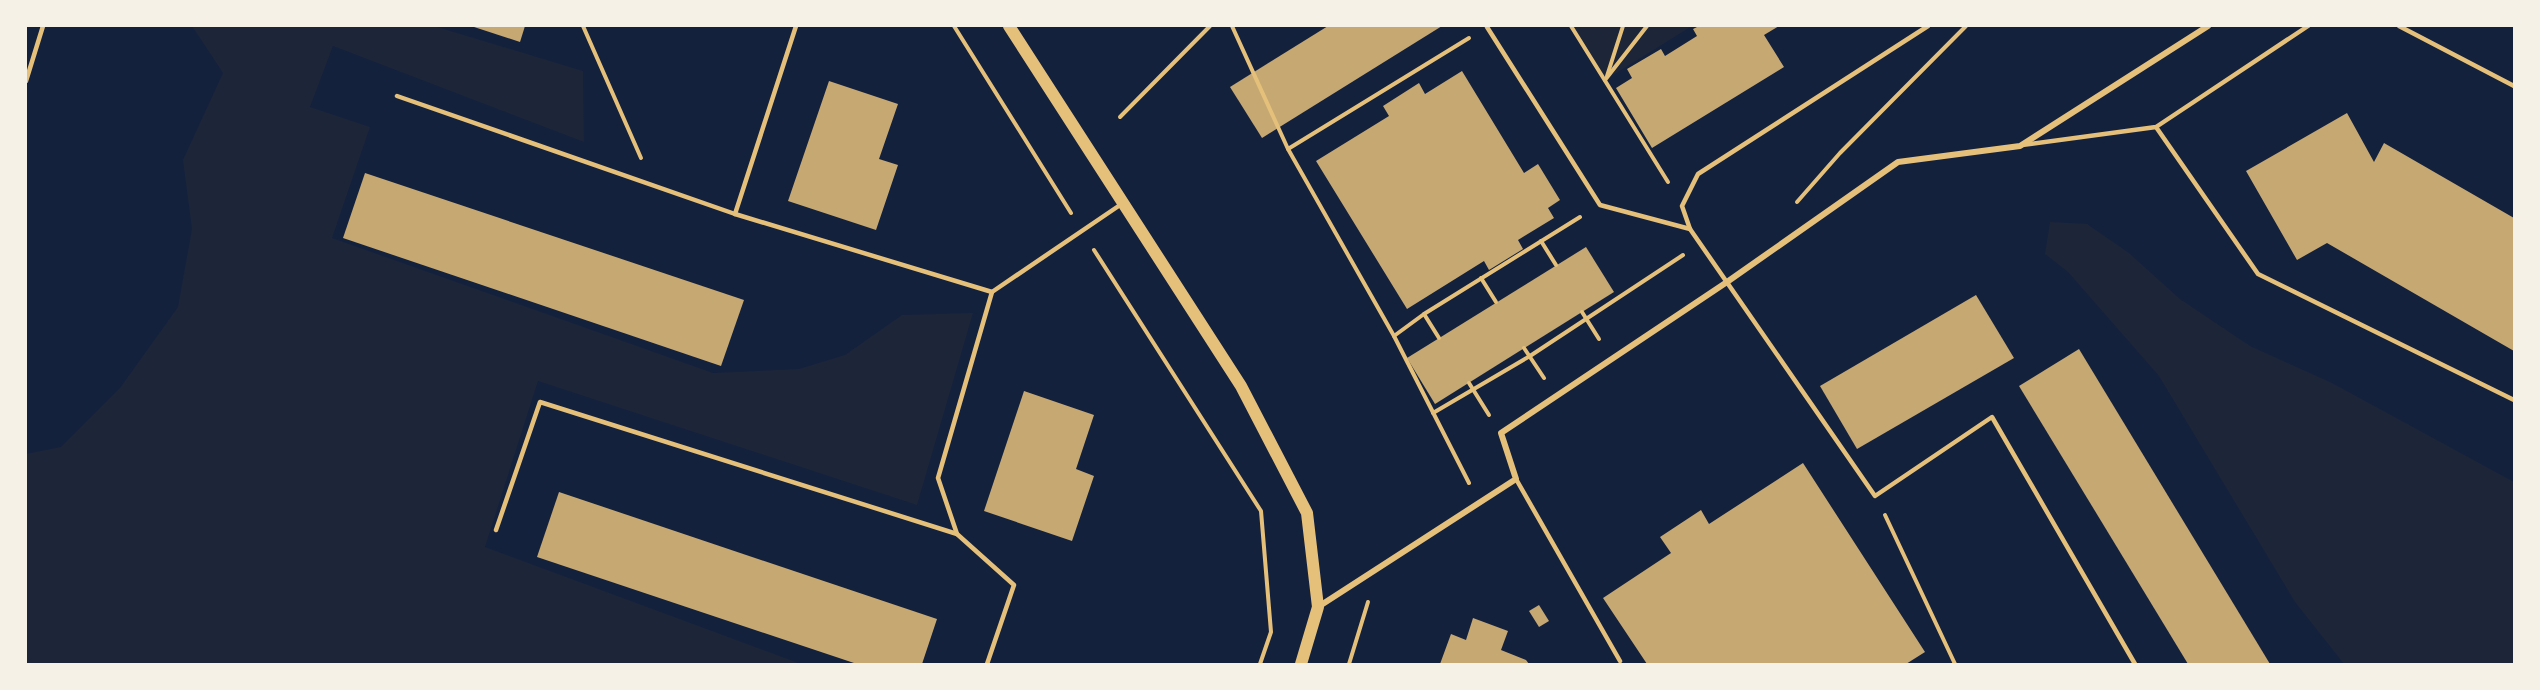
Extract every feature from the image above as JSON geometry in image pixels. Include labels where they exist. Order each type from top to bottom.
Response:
[{"type":"main road","points":[[1010,26],[1241,386],[1307,513],[1318,607],[1301,664]]},
{"type":"street","points":[[1318,607],[1516,479],[1501,433],[1727,282],[1898,162],[2020,146],[2208,26]]},
{"type":"lane","points":[[26,81],[44,26]]},
{"type":"lane","points":[[735,214],[796,26]]},
{"type":"lane","points":[[1929,26],[1698,174],[1682,206],[1698,244],[1727,282],[1875,496],[1992,417],[2135,664]]},
{"type":"lane","points":[[2020,146],[2156,127],[2308,26]]},
{"type":"lane","points":[[2398,26],[2514,86]]},
{"type":"lane","points":[[1487,27],[1600,205],[1690,229]]},
{"type":"lane","points":[[397,96],[735,214],[992,292]]},
{"type":"lane","points":[[2156,127],[2258,274],[2514,400]]},
{"type":"lane","points":[[957,534],[938,478],[992,292],[1123,203]]},
{"type":"lane","points":[[496,530],[540,402],[957,534],[1014,585],[987,664]]},
{"type":"lane","points":[[1516,479],[1620,661]]},
{"type":"path","points":[[583,26],[653,186]]},
{"type":"path","points":[[954,26],[1261,511],[1271,632],[1260,664]]},
{"type":"path","points":[[1120,117],[1210,26]]},
{"type":"path","points":[[1232,26],[1288,149],[1394,336],[1471,487]]},
{"type":"path","points":[[1571,26],[1682,206]]},
{"type":"path","points":[[1605,80],[1623,26]]},
{"type":"path","points":[[1605,80],[1647,26]]},
{"type":"path","points":[[1795,205],[1840,153],[1966,26]]},
{"type":"path","points":[[1288,149],[1487,27]]},
{"type":"path","points":[[1394,336],[1424,314],[1600,205]]},
{"type":"path","points":[[1541,241],[1556,266]]},
{"type":"path","points":[[1433,413],[1474,391],[1587,320],[1698,244]]},
{"type":"path","points":[[1481,278],[1496,302]]},
{"type":"path","points":[[1582,312],[1612,359]]},
{"type":"path","points":[[1424,314],[1439,338]]},
{"type":"path","points":[[1524,348],[1556,397]]},
{"type":"path","points":[[1469,383],[1501,433]]},
{"type":"path","points":[[1875,496],[1954,664]]},
{"type":"path","points":[[1349,664],[1369,599]]},
{"type":"shaded area","points":[[192,26],[434,26],[583,71],[584,142],[333,46],[310,107],[370,127],[332,238],[713,373],[799,369],[845,355],[902,315],[973,313],[917,505],[538,381],[485,547],[801,664],[26,664],[26,454],[61,447],[120,388],[178,307],[192,229],[183,160],[223,73]]},
{"type":"shaded area","points":[[1572,26],[1692,26],[1605,80]]},
{"type":"shaded area","points":[[2050,222],[2087,224],[2129,253],[2180,299],[2250,346],[2332,383],[2514,482],[2514,664],[2344,664],[2295,602],[2159,376],[2068,272],[2045,254]]},
{"type":"building","points":[[471,26],[525,26],[520,42]]},
{"type":"building","points":[[1328,26],[1442,26],[1262,138],[1230,87]]},
{"type":"building","points":[[1699,26],[1779,26],[1764,35],[1784,67],[1652,148],[1616,88],[1632,78],[1627,69],[1661,49],[1665,56],[1697,36],[1693,29]]},
{"type":"building","points":[[1462,71],[1524,173],[1538,164],[1560,200],[1548,208],[1554,218],[1518,240],[1523,249],[1489,270],[1484,261],[1407,309],[1316,161],[1389,116],[1383,106],[1419,83],[1425,94]]},
{"type":"building","points":[[829,81],[898,104],[879,159],[898,165],[876,230],[788,201]]},
{"type":"building","points":[[2347,113],[2374,162],[2384,143],[2514,218],[2514,351],[2327,243],[2297,260],[2246,171]]},
{"type":"building","points":[[365,173],[744,300],[721,366],[343,238]]},
{"type":"building","points":[[1586,247],[1614,292],[1435,404],[1407,358]]},
{"type":"building","points":[[1976,295],[2014,358],[1857,449],[1820,386]]},
{"type":"building","points":[[2079,349],[2270,664],[2188,664],[2019,386]]},
{"type":"building","points":[[1024,391],[1094,415],[1076,469],[1094,476],[1072,541],[984,511]]},
{"type":"building","points":[[1803,463],[1925,652],[1906,664],[1647,664],[1603,598],[1671,553],[1660,537],[1701,510],[1709,524]]},
{"type":"building","points":[[559,492],[937,619],[922,664],[857,664],[537,557]]},
{"type":"building","points":[[1539,605],[1549,621],[1539,627],[1529,611]]},
{"type":"building","points":[[1473,618],[1508,631],[1501,650],[1526,660],[1529,664],[1440,664],[1451,634],[1466,640]]}]
